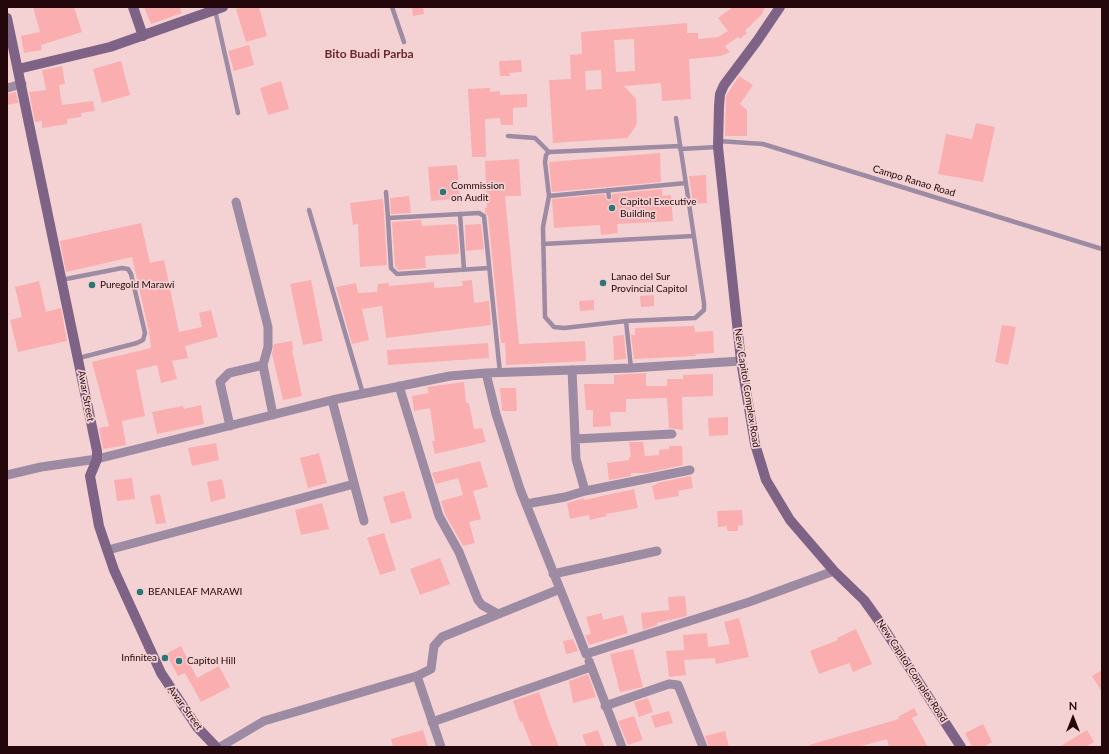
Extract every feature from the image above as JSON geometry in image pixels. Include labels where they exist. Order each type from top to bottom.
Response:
[{"type":"main road","points":[[133,7],[143,36]]},
{"type":"main road","name":"New Capitol Complex Road","points":[[780,7],[757,42],[724,85],[719,106],[718,144],[741,361],[755,444],[766,480],[790,520],[834,571],[864,600],[880,620],[961,747]]},
{"type":"main road","points":[[18,69],[89,53],[143,36],[220,8]]},
{"type":"main road","name":"Awar Street","points":[[7,18],[22,84],[61,280],[79,358],[97,451],[97,459],[90,476],[99,526],[114,570],[161,673],[197,727],[216,747]]},
{"type":"street","points":[[7,88],[22,84]]},
{"type":"street","points":[[236,202],[268,327],[268,346],[263,365],[273,415]]},
{"type":"street","points":[[7,475],[41,467],[97,459],[332,400],[450,376],[486,373],[630,368],[741,361]]},
{"type":"street","points":[[230,426],[220,382],[229,373],[263,365]]},
{"type":"street","points":[[572,370],[576,459],[585,491]]},
{"type":"street","points":[[486,373],[496,414],[526,504],[622,747]]},
{"type":"street","points":[[399,386],[439,516],[459,552],[478,600],[482,605],[498,614]]},
{"type":"street","points":[[332,400],[364,521]]},
{"type":"street","points":[[575,439],[672,434]]},
{"type":"street","points":[[526,504],[690,470]]},
{"type":"street","points":[[108,550],[354,484]]},
{"type":"street","points":[[553,574],[657,552]]},
{"type":"street","points":[[586,654],[749,602],[834,571]]},
{"type":"street","points":[[220,747],[264,721],[417,676],[430,669],[434,646],[442,637],[560,589]]},
{"type":"street","points":[[432,722],[591,667]]},
{"type":"street","points":[[417,676],[441,747]]},
{"type":"street","points":[[605,706],[669,684],[678,685],[703,747]]},
{"type":"lane","points":[[392,7],[404,42]]},
{"type":"lane","points":[[220,8],[238,113]]},
{"type":"lane","points":[[508,136],[535,138],[549,152],[546,155],[545,162],[549,196],[543,227],[543,244],[545,317],[549,323],[554,327],[564,328],[626,321],[695,318],[704,310],[704,303],[676,118]]},
{"type":"lane","name":"Campo Ranao Road","points":[[549,152],[680,148],[718,144],[763,144],[1102,249]]},
{"type":"lane","points":[[549,196],[686,183]]},
{"type":"lane","points":[[608,190],[609,196]]},
{"type":"lane","points":[[386,192],[392,268],[397,274],[489,268]]},
{"type":"lane","points":[[309,210],[363,394]]},
{"type":"lane","points":[[388,218],[479,212],[484,216],[500,373]]},
{"type":"lane","points":[[460,214],[464,270]]},
{"type":"lane","points":[[612,234],[613,240]]},
{"type":"lane","points":[[543,244],[694,236]]},
{"type":"lane","points":[[61,280],[122,268],[128,269],[131,274],[145,333],[142,340],[137,344],[79,358]]},
{"type":"lane","points":[[626,321],[630,368]]},
{"type":"building","points":[[33,7],[74,7],[82,32],[41,45],[42,50],[24,53],[21,36],[40,32]]},
{"type":"building","points":[[144,7],[180,7],[182,13],[151,24]]},
{"type":"building","points":[[245,7],[259,7],[267,36],[246,42],[236,9]]},
{"type":"building","points":[[412,7],[423,7],[424,14],[413,16]]},
{"type":"building","points":[[733,7],[765,7],[762,14],[745,31],[747,33],[740,39],[738,37],[725,46],[730,52],[721,56],[689,59],[691,99],[662,101],[661,83],[624,86],[636,99],[637,123],[627,138],[553,143],[549,80],[571,79],[570,55],[582,54],[581,32],[687,23],[687,33],[698,33],[698,39],[718,37],[728,31],[718,18]],"holes":[[[634,39],[635,71],[616,72],[614,40]],[[601,70],[602,89],[586,90],[585,71]]]},
{"type":"building","points":[[249,45],[254,65],[234,71],[228,51]]},
{"type":"building","points":[[521,60],[522,72],[509,73],[510,76],[500,76],[499,61]]},
{"type":"building","points":[[121,61],[130,95],[102,103],[93,69]]},
{"type":"building","points":[[62,66],[65,84],[59,85],[62,105],[93,101],[95,111],[81,113],[81,117],[67,119],[67,124],[42,128],[42,121],[35,122],[29,92],[46,90],[42,70]]},
{"type":"building","points":[[739,76],[753,85],[740,104],[747,110],[747,136],[725,136],[726,96]]},
{"type":"building","points":[[281,81],[289,109],[268,115],[260,88]]},
{"type":"building","points":[[490,88],[490,92],[500,91],[500,95],[527,94],[527,107],[513,108],[513,125],[501,125],[500,118],[485,119],[486,157],[472,157],[468,89]]},
{"type":"building","points":[[16,92],[18,103],[7,105],[7,94]]},
{"type":"building","points":[[976,123],[995,127],[983,182],[938,174],[946,134],[972,139]]},
{"type":"building","points":[[660,153],[661,182],[552,192],[549,162]]},
{"type":"building","points":[[519,159],[521,196],[505,196],[519,344],[585,341],[586,361],[506,365],[505,343],[501,343],[488,216],[485,212],[485,208],[487,208],[485,161]]},
{"type":"building","points":[[457,165],[460,198],[431,201],[428,167]]},
{"type":"building","points":[[706,175],[707,203],[693,204],[689,176]]},
{"type":"building","name":"Capitol Executive Building","points":[[662,189],[662,196],[671,195],[673,221],[617,224],[618,233],[601,235],[600,225],[554,228],[552,199],[605,194],[606,199],[609,201],[612,199],[612,194]]},
{"type":"building","points":[[409,196],[411,213],[391,214],[390,198]]},
{"type":"building","points":[[383,199],[387,265],[360,267],[358,224],[353,225],[350,203]]},
{"type":"building","points":[[421,220],[422,226],[455,224],[457,226],[458,254],[425,256],[426,268],[398,270],[395,266],[392,222]]},
{"type":"building","points":[[141,223],[150,263],[164,260],[179,332],[202,327],[199,313],[211,310],[218,337],[185,346],[188,358],[172,361],[177,379],[161,383],[157,365],[136,370],[145,416],[122,421],[126,445],[103,449],[99,428],[109,426],[92,362],[151,348],[149,332],[132,257],[66,272],[60,241]]},
{"type":"building","points":[[481,224],[484,249],[466,251],[465,225]]},
{"type":"building","points":[[311,280],[323,341],[303,345],[290,284]]},
{"type":"building","points":[[472,280],[474,303],[489,301],[491,325],[386,338],[382,306],[362,309],[369,340],[352,344],[336,287],[356,283],[358,293],[377,292],[378,284],[389,283],[389,286],[434,282],[434,288],[463,286],[462,281]]},
{"type":"building","points":[[39,281],[46,312],[61,308],[67,341],[18,352],[10,320],[22,317],[15,287]]},
{"type":"building","points":[[654,295],[654,306],[641,307],[640,296]]},
{"type":"building","points":[[594,300],[594,310],[580,311],[579,301]]},
{"type":"building","points":[[1002,325],[1016,327],[1008,365],[995,362]]},
{"type":"building","points":[[694,326],[695,332],[713,331],[714,353],[695,354],[696,356],[634,359],[631,335],[635,335],[635,328]]},
{"type":"building","points":[[624,335],[626,359],[614,360],[613,336]]},
{"type":"building","points":[[292,341],[292,350],[302,396],[283,400],[272,354],[274,344]]},
{"type":"building","points":[[488,343],[489,358],[388,365],[387,350]]},
{"type":"building","points":[[646,373],[646,386],[667,386],[667,379],[683,379],[683,375],[713,374],[713,396],[682,397],[683,430],[669,428],[667,398],[626,399],[626,412],[610,412],[611,426],[593,427],[593,410],[586,410],[584,384],[614,384],[614,375]]},
{"type":"building","points":[[464,382],[466,403],[469,403],[474,429],[482,428],[486,442],[435,454],[432,441],[435,441],[430,408],[414,411],[412,396],[429,393],[427,387]]},
{"type":"building","points":[[500,388],[516,388],[517,411],[502,411]]},
{"type":"building","points":[[201,405],[204,424],[157,434],[152,412],[183,406],[184,409]]},
{"type":"building","points":[[728,417],[728,435],[709,436],[708,418]]},
{"type":"building","points":[[629,442],[643,442],[645,456],[659,455],[659,450],[669,449],[669,446],[682,446],[683,465],[646,473],[631,473],[631,476],[609,480],[607,463],[629,460],[629,457],[631,457]]},
{"type":"building","points":[[216,443],[219,460],[192,466],[188,448]]},
{"type":"building","points":[[319,453],[327,483],[308,488],[300,458]]},
{"type":"building","points":[[480,461],[488,487],[473,491],[481,519],[469,522],[475,543],[463,546],[445,514],[441,501],[463,495],[458,478],[436,484],[432,473]]},
{"type":"building","points":[[691,476],[693,488],[678,491],[679,496],[655,500],[652,486],[657,483]]},
{"type":"building","points":[[132,478],[135,499],[117,501],[114,480]]},
{"type":"building","points":[[222,479],[226,498],[211,502],[207,482]]},
{"type":"building","points":[[634,489],[638,508],[606,514],[607,516],[590,520],[589,515],[570,519],[567,503],[584,498],[584,500]]},
{"type":"building","points":[[404,491],[412,518],[391,524],[383,497]]},
{"type":"building","points":[[160,494],[166,523],[156,524],[150,496]]},
{"type":"building","points":[[322,503],[329,529],[301,535],[295,510]]},
{"type":"building","points":[[742,510],[743,525],[738,526],[738,531],[727,531],[727,526],[718,527],[717,511]]},
{"type":"building","points":[[384,533],[396,570],[380,575],[367,538]]},
{"type":"building","points":[[440,558],[450,584],[420,595],[410,569]]},
{"type":"building","points":[[685,596],[687,616],[657,623],[657,625],[643,630],[641,613],[669,610],[668,597]]},
{"type":"building","points":[[602,613],[603,620],[623,615],[628,633],[589,645],[585,635],[591,634],[586,617]]},
{"type":"building","points":[[739,618],[749,657],[716,664],[715,658],[684,660],[686,675],[669,677],[666,651],[684,650],[683,635],[707,633],[708,647],[730,644],[724,622]]},
{"type":"building","points":[[856,629],[872,664],[853,672],[849,663],[819,674],[810,651],[838,640],[837,638]]},
{"type":"building","points":[[573,639],[578,651],[566,654],[563,641]]},
{"type":"building","points":[[181,646],[197,678],[219,666],[230,687],[201,702],[185,673],[178,676],[166,654]]},
{"type":"building","points":[[633,649],[643,687],[620,692],[610,654]]},
{"type":"building","points":[[1102,670],[1102,692],[1092,676]]},
{"type":"building","points":[[588,674],[596,697],[573,703],[569,681]]},
{"type":"building","points":[[539,692],[559,747],[532,747],[522,721],[520,722],[513,701]]},
{"type":"building","points":[[648,698],[653,712],[639,717],[634,702]]},
{"type":"building","points":[[914,708],[918,715],[912,718],[928,747],[889,747],[887,739],[858,747],[810,747],[809,745],[899,719],[898,717]]},
{"type":"building","points":[[669,711],[673,723],[655,728],[651,716]]},
{"type":"building","points":[[634,716],[643,740],[628,745],[618,721]]},
{"type":"building","points":[[983,724],[992,742],[984,747],[972,747],[965,733]]},
{"type":"building","points":[[423,730],[428,747],[393,747],[391,739]]},
{"type":"building","points":[[598,730],[604,747],[587,747],[582,735]]},
{"type":"building","points":[[1087,730],[1094,742],[1086,747],[1059,747]]},
{"type":"building","points":[[725,731],[729,747],[709,747],[705,736]]},
{"type":"place","name":"Commission on Audit","points":[[443,192]]},
{"type":"place","name":"Capitol Executive Building","points":[[612,208]]},
{"type":"place","name":"Lanao del Sur Provincial Capitol","points":[[603,283]]},
{"type":"place","name":"Puregold Marawi","points":[[92,285]]},
{"type":"place","name":"BEANLEAF MARAWI","points":[[140,592]]},
{"type":"place","name":"Infinitea","points":[[165,658]]},
{"type":"place","name":"Capitol Hill","points":[[179,661]]},
{"type":"district","name":"Bito Buadi Parba","points":[[369,54]]}]
